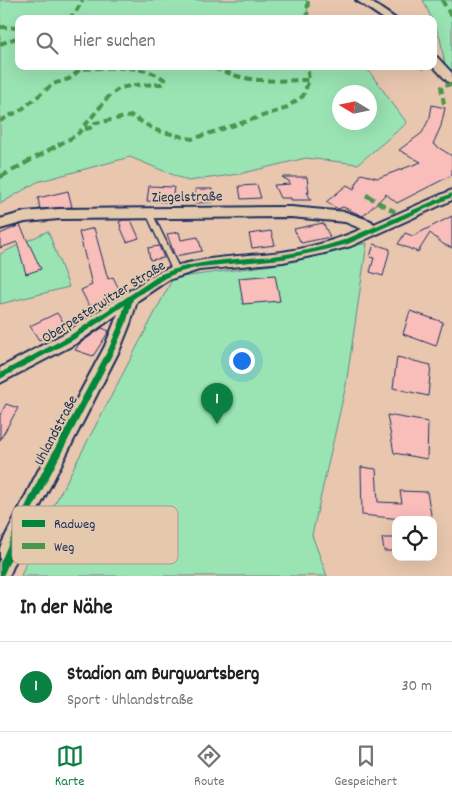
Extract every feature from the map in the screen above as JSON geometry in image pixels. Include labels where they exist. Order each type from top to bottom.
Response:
[{"type":"street","points":[[361,0],[385,15]]},
{"type":"street","points":[[437,63],[452,80]]},
{"type":"street","name":"Oberpesterwitzer Straße","points":[[0,376],[71,338],[163,276],[176,270],[211,262],[263,259],[311,252],[346,242],[452,194]]},
{"type":"street","name":"Ziegelstraße","points":[[0,224],[25,217],[59,214],[319,213],[360,222],[371,230]]},
{"type":"street","name":"Uhlandstraße","points":[[30,506],[104,363],[127,314],[130,299]]},
{"type":"street","name":"Uhlandstraße","points":[[0,573],[12,542]]},
{"type":"lane","points":[[149,213],[176,270]]},
{"type":"green space","points":[[0,0],[307,0],[308,15],[15,15],[15,70],[368,70],[407,123],[358,164],[306,158],[239,174],[188,181],[130,157],[37,182],[0,204]]},
{"type":"green space","points":[[423,0],[452,0],[452,73],[445,66],[437,30],[437,15],[430,15]]},
{"type":"green space","points":[[48,231],[69,287],[0,304],[0,254]]},
{"type":"green space","points":[[367,243],[346,385],[312,535],[327,576],[21,576],[26,564],[178,564],[178,506],[53,506],[173,278],[272,265]]},
{"type":"building","points":[[432,105],[445,108],[441,126],[433,144],[452,156],[452,175],[397,203],[386,194],[363,216],[343,207],[338,209],[326,202],[347,185],[354,189],[361,174],[378,178],[421,162],[399,150],[422,133],[430,117]]},
{"type":"building","points":[[282,177],[307,177],[309,193],[307,192],[311,200],[280,198],[274,185],[290,184],[289,181]]},
{"type":"building","points":[[257,185],[261,198],[241,199],[239,186]]},
{"type":"building","points":[[149,186],[174,187],[172,202],[147,201]]},
{"type":"building","points":[[195,189],[212,189],[213,202],[196,203]]},
{"type":"building","points":[[68,191],[72,207],[40,209],[38,198]]},
{"type":"building","points":[[452,216],[452,248],[443,244],[430,233],[418,252],[398,244],[405,233],[413,236]]},
{"type":"building","points":[[131,220],[139,238],[127,242],[119,222]]},
{"type":"building","points":[[323,223],[330,237],[301,243],[294,229]]},
{"type":"building","points":[[20,225],[41,269],[26,274],[17,242],[0,248],[0,234]]},
{"type":"building","points":[[94,228],[108,279],[113,277],[121,293],[89,306],[81,290],[92,285],[79,232]]},
{"type":"building","points":[[271,231],[275,245],[252,248],[249,234]]},
{"type":"building","points":[[179,232],[181,240],[198,237],[202,251],[175,256],[167,234]]},
{"type":"building","points":[[374,244],[390,249],[383,276],[370,272],[374,258],[370,257]]},
{"type":"building","points":[[159,246],[164,258],[150,260],[148,248]]},
{"type":"building","points":[[275,275],[280,301],[243,304],[239,278]]},
{"type":"building","points":[[410,311],[443,322],[436,346],[403,334]]},
{"type":"building","points":[[57,313],[66,326],[39,340],[30,326]]},
{"type":"building","points":[[102,328],[109,331],[93,356],[75,350],[79,344]]},
{"type":"building","points":[[397,357],[431,365],[428,396],[393,388]]},
{"type":"building","points":[[6,404],[18,408],[0,440],[0,415]]},
{"type":"building","points":[[387,415],[428,422],[427,459],[394,453]]},
{"type":"building","points":[[361,467],[376,469],[378,502],[402,503],[400,491],[427,492],[431,516],[392,516],[392,518],[362,515]]},
{"type":"building","points":[[382,538],[392,538],[392,551],[384,551]]},
{"type":"marked path","points":[[73,15],[83,0]]},
{"type":"marked path","points":[[307,15],[308,0]]},
{"type":"marked path","points":[[442,0],[452,18]]},
{"type":"marked path","points":[[0,27],[15,28]]},
{"type":"marked path","points":[[0,44],[15,38]]},
{"type":"marked path","points":[[0,121],[21,110],[53,84],[69,79],[80,70]]},
{"type":"marked path","points":[[0,177],[77,135],[110,95],[120,88],[135,85],[162,84],[165,80],[159,75],[138,70]]},
{"type":"marked path","points":[[224,70],[238,76],[268,80],[309,80],[308,70]]},
{"type":"marked path","points":[[85,129],[90,128],[95,123],[132,116],[155,130],[192,139],[284,109],[303,96],[309,80]]},
{"type":"marked path","points":[[444,104],[441,87],[451,84]]},
{"type":"marked path","points":[[366,195],[395,212]]},
{"type":"cycle path","points":[[0,376],[71,338],[163,276],[175,271],[199,265],[283,257],[325,248],[346,242],[452,195]]},
{"type":"cycle path","points":[[30,506],[112,349],[123,324],[130,299]]},
{"type":"cycle path","points":[[0,573],[12,544]]},
{"type":"place","name":"Stadion am Burgwartsberg","points":[[217,424]]}]
